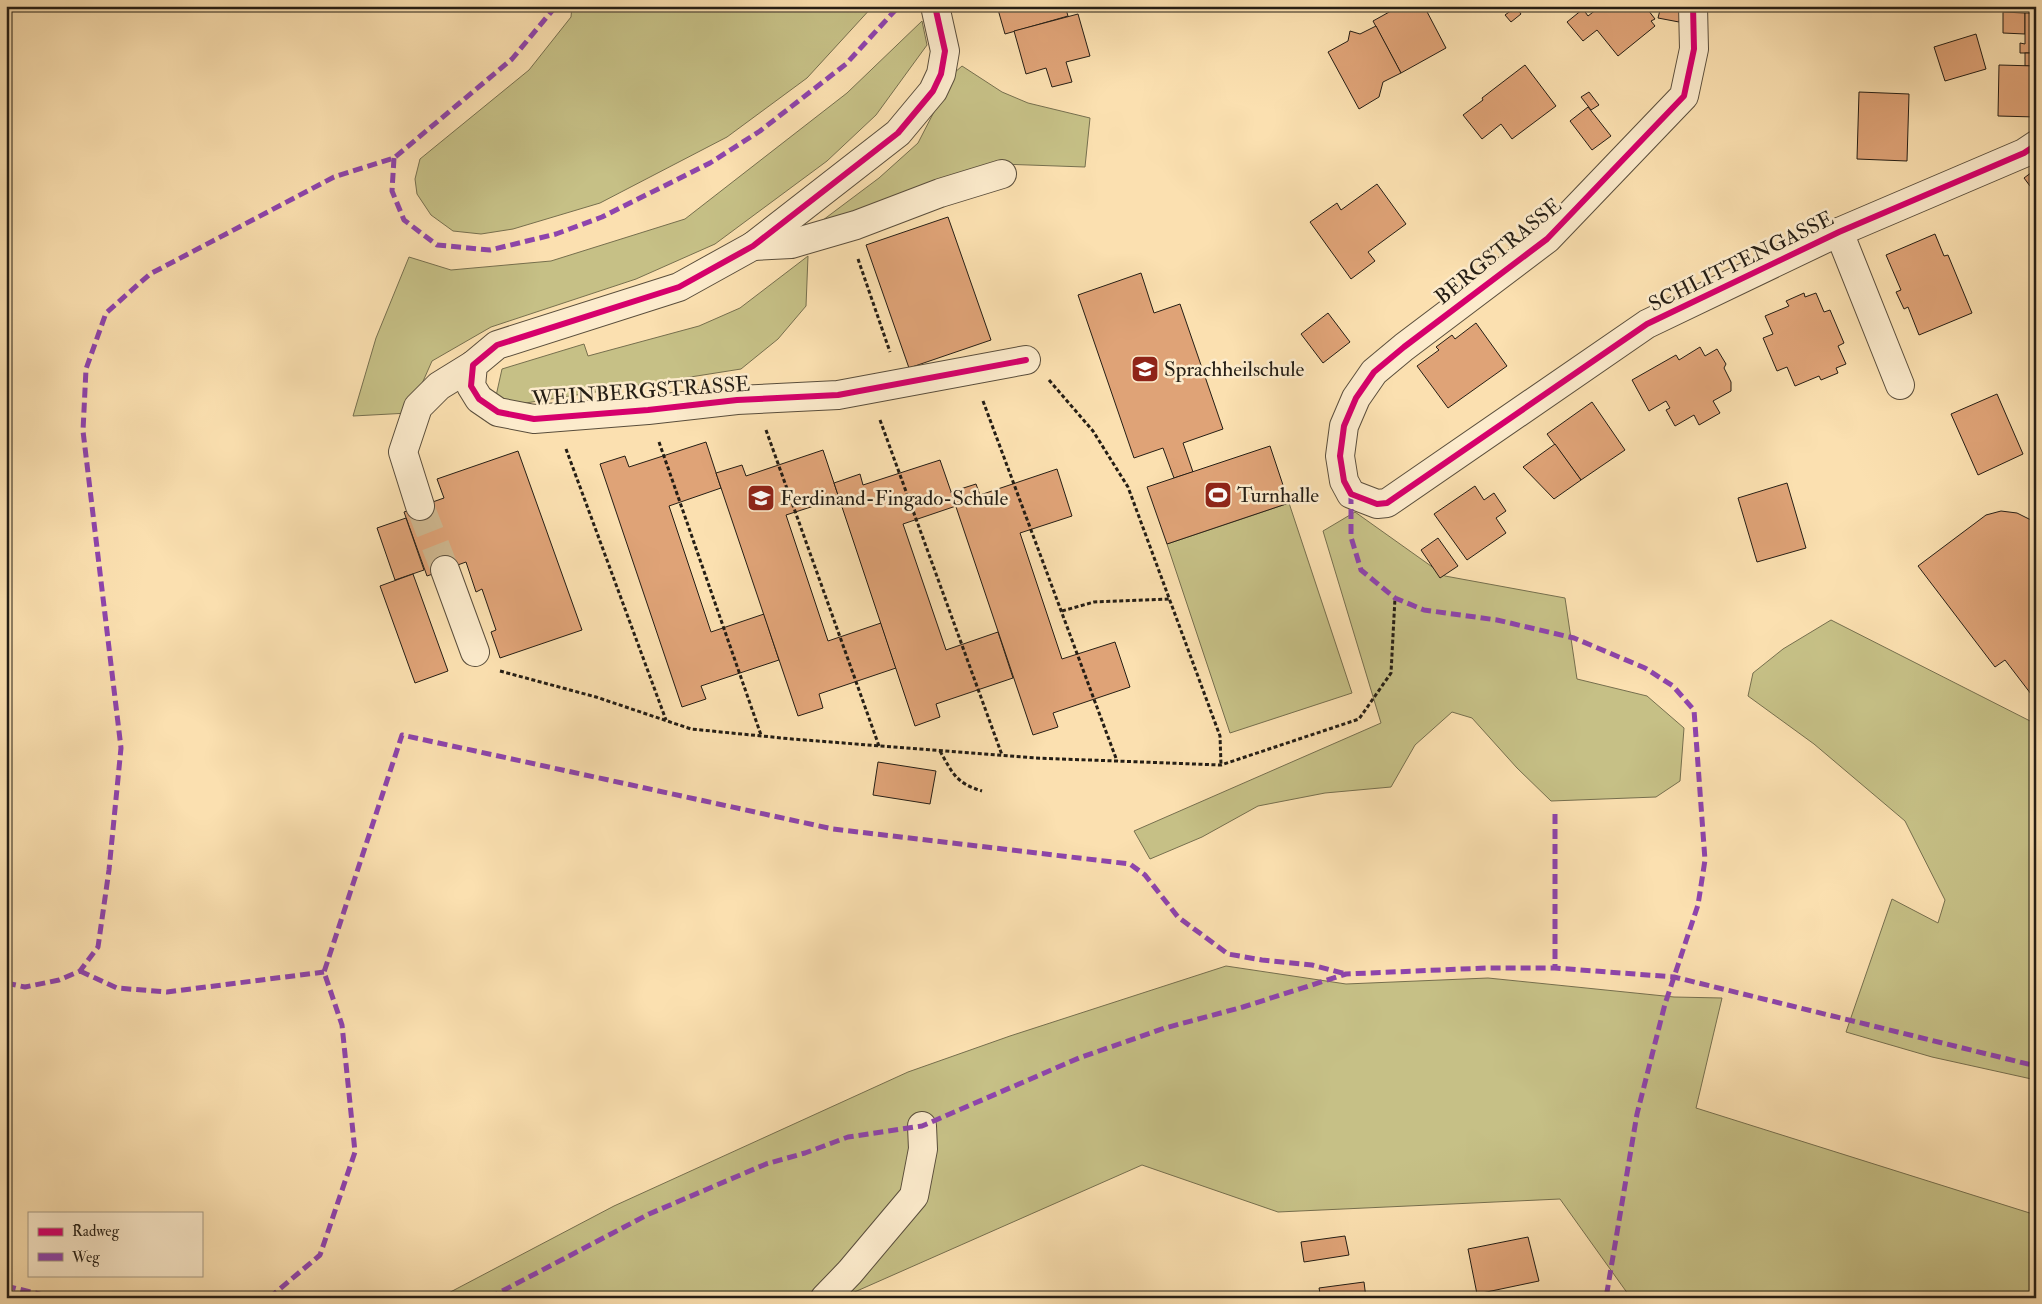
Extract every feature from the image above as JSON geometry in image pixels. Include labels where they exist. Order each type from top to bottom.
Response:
[{"type":"street","points":[[420,506],[403,452],[418,407],[439,386],[473,365],[497,345],[680,287],[753,246],[898,133],[933,91],[941,74],[945,51],[935,6]]},
{"type":"street","name":"BERGSTRASSE","points":[[1351,494],[1344,481],[1340,456],[1344,426],[1356,398],[1374,372],[1404,347],[1547,239],[1684,96],[1694,49],[1693,6]]},
{"type":"street","name":"SCHLITTENGASSE","points":[[1351,494],[1377,504],[1388,503],[1647,324],[1839,232],[2024,153],[2036,145]]},
{"type":"street","points":[[753,246],[791,244],[847,227],[940,192],[1002,174]]},
{"type":"street","points":[[1839,232],[1900,385]]},
{"type":"street","name":"WEINBERGSTRASSE","points":[[473,365],[471,386],[479,399],[498,412],[534,419],[754,399],[838,395],[1026,360]]},
{"type":"street","points":[[445,570],[475,652]]},
{"type":"street","points":[[825,1298],[850,1272],[914,1196],[923,1149],[922,1126]]},
{"type":"path","points":[[847,227],[900,383]]},
{"type":"path","points":[[1026,360],[1056,386],[1093,430],[1128,487],[1220,736],[1222,765]]},
{"type":"path","points":[[971,370],[1118,761]]},
{"type":"path","points":[[868,389],[1002,755]]},
{"type":"path","points":[[754,399],[879,746]]},
{"type":"path","points":[[648,410],[761,736]]},
{"type":"path","points":[[555,418],[666,720]]},
{"type":"path","points":[[475,652],[501,672],[596,697],[691,729],[1002,755],[1222,765],[1359,719],[1391,673],[1396,598]]},
{"type":"path","points":[[1062,611],[1094,602],[1169,599]]},
{"type":"path","points":[[939,750],[953,775],[966,786],[982,791]]},
{"type":"shaded area","points":[[572,6],[873,6],[807,78],[727,137],[600,203],[513,229],[481,234],[453,231],[431,215],[417,194],[415,179],[420,159],[529,70],[571,17]]},
{"type":"shaded area","points":[[922,21],[927,45],[876,115],[827,161],[715,244],[636,279],[491,327],[432,361],[409,413],[353,416],[376,338],[409,257],[451,270],[551,261],[685,219],[847,93]]},
{"type":"shaded area","points":[[962,66],[1002,92],[1028,103],[1090,118],[1085,167],[1000,164],[807,232],[879,178],[918,143],[954,73]]},
{"type":"shaded area","points":[[808,256],[806,306],[778,339],[741,369],[513,405],[496,396],[502,369],[584,344],[588,356],[699,326],[740,308]]},
{"type":"shaded area","points":[[1289,503],[1352,693],[1230,733],[1167,544]]},
{"type":"shaded area","points":[[1355,512],[1445,576],[1565,598],[1577,679],[1647,696],[1684,728],[1680,781],[1656,797],[1551,801],[1517,768],[1472,718],[1452,712],[1415,745],[1391,787],[1325,793],[1258,806],[1202,837],[1150,859],[1134,831],[1381,723],[1323,531]]},
{"type":"shaded area","points":[[1831,620],[2036,724],[2036,1080],[1932,1057],[1846,1032],[1892,899],[1938,923],[1945,900],[1905,821],[1814,744],[1748,696],[1753,673],[1783,649]]},
{"type":"shaded area","points":[[1226,966],[1346,984],[1488,978],[1674,997],[1722,998],[1696,1108],[2036,1215],[2036,1298],[1639,1298],[1628,1294],[1560,1199],[1278,1212],[1142,1165],[841,1298],[439,1298],[614,1206],[908,1072],[1010,1036]]},
{"type":"building","points":[[997,6],[1065,6],[1068,16],[1005,34]]},
{"type":"building","points":[[1400,6],[1424,6],[1446,48],[1401,73],[1373,21]]},
{"type":"building","points":[[1601,6],[1638,6],[1640,8],[1645,6],[1655,19],[1651,21],[1655,26],[1618,56],[1597,30],[1583,41],[1567,22],[1583,9],[1588,16]]},
{"type":"building","points":[[1661,6],[1682,7],[1679,22],[1658,18]]},
{"type":"building","points":[[1516,7],[1521,14],[1511,22],[1505,15]]},
{"type":"building","points":[[2003,12],[2025,13],[2025,34],[2003,33]]},
{"type":"building","points":[[2025,13],[2036,13],[2036,53],[2020,53],[2020,43],[2025,44]]},
{"type":"building","points":[[1078,14],[1090,56],[1066,62],[1072,82],[1052,87],[1046,68],[1026,74],[1014,31]]},
{"type":"building","points":[[1376,26],[1401,73],[1383,82],[1379,97],[1359,109],[1328,52],[1348,41],[1350,31],[1360,34]]},
{"type":"building","points":[[1976,34],[1986,69],[1945,81],[1934,47]]},
{"type":"building","points":[[2025,53],[2036,53],[2036,66],[2025,66]]},
{"type":"building","points":[[1525,65],[1556,106],[1512,139],[1501,124],[1482,139],[1463,115]]},
{"type":"building","points":[[1999,65],[2036,66],[2036,117],[1998,116]]},
{"type":"building","points":[[1589,92],[1599,105],[1591,110],[1581,97]]},
{"type":"building","points":[[1859,92],[1909,94],[1907,161],[1857,159]]},
{"type":"building","points":[[1588,107],[1611,136],[1592,150],[1570,121]]},
{"type":"building","points":[[2036,169],[2036,194],[2024,178]]},
{"type":"building","points":[[1377,184],[1406,224],[1368,252],[1375,261],[1351,279],[1310,222],[1337,203],[1341,210]]},
{"type":"building","points":[[948,217],[991,340],[909,368],[866,245]]},
{"type":"building","points":[[1935,234],[1944,256],[1948,255],[1972,313],[1919,335],[1908,307],[1904,309],[1896,292],[1901,290],[1886,255]]},
{"type":"building","points":[[1141,273],[1154,313],[1180,304],[1223,429],[1183,443],[1193,472],[1174,478],[1163,448],[1134,458],[1078,295]]},
{"type":"building","points":[[1804,293],[1805,297],[1816,293],[1824,312],[1830,310],[1844,343],[1838,346],[1846,364],[1836,368],[1838,373],[1821,380],[1819,376],[1795,386],[1787,367],[1777,371],[1763,338],[1773,334],[1765,316],[1789,306],[1786,301]]},
{"type":"building","points":[[1328,313],[1350,342],[1323,363],[1301,334]]},
{"type":"building","points":[[1476,323],[1507,366],[1448,408],[1417,366],[1439,350],[1436,347],[1452,335],[1455,339]]},
{"type":"building","points":[[1700,347],[1705,356],[1717,349],[1726,364],[1724,368],[1731,382],[1731,391],[1713,401],[1720,413],[1699,425],[1694,415],[1675,426],[1666,410],[1670,408],[1666,401],[1649,411],[1632,380],[1676,355],[1679,360]]},
{"type":"building","points":[[1997,394],[2023,454],[1978,475],[1951,414]]},
{"type":"building","points":[[1592,402],[1625,450],[1581,480],[1547,434]]},
{"type":"building","points":[[706,442],[721,488],[669,506],[711,632],[764,614],[779,660],[701,686],[706,699],[682,707],[600,464],[625,456],[629,467]]},
{"type":"building","points":[[1555,444],[1581,480],[1554,499],[1523,467]]},
{"type":"building","name":"Turnhalle","points":[[1270,446],[1289,503],[1167,544],[1147,487]]},
{"type":"building","points":[[823,450],[839,498],[786,515],[828,641],[881,623],[896,668],[819,694],[823,708],[798,716],[716,473],[742,465],[746,476]]},
{"type":"building","points":[[518,451],[582,630],[500,658],[491,632],[496,630],[482,589],[476,592],[466,562],[427,576],[404,512],[444,498],[437,479]]},
{"type":"building","points":[[940,460],[956,506],[903,524],[946,650],[998,632],[1013,678],[936,704],[940,717],[915,726],[834,483],[860,474],[863,485]]},
{"type":"building","points":[[1057,469],[1072,516],[1020,533],[1062,659],[1115,642],[1130,687],[1053,713],[1058,727],[1033,735],[951,492],[976,484],[980,495]]},
{"type":"building","points":[[1787,483],[1806,548],[1757,562],[1738,498]]},
{"type":"building","points":[[1475,486],[1484,500],[1494,493],[1506,511],[1496,518],[1506,533],[1467,560],[1434,514]]},
{"type":"building","points":[[2001,511],[2017,513],[2031,520],[2036,525],[2036,691],[2031,694],[2005,660],[1995,667],[1918,566],[1986,515]]},
{"type":"building","points":[[406,518],[424,570],[395,580],[377,528]]},
{"type":"building","points":[[1438,538],[1458,566],[1440,578],[1421,550]]},
{"type":"building","points":[[413,574],[448,671],[415,683],[380,586]]},
{"type":"building","points":[[878,762],[936,771],[930,804],[873,795]]},
{"type":"building","points":[[1345,1236],[1349,1255],[1304,1262],[1301,1242]]},
{"type":"building","points":[[1528,1237],[1539,1281],[1477,1294],[1468,1249]]},
{"type":"building","points":[[1364,1282],[1366,1298],[1321,1298],[1319,1288]]},
{"type":"tunnel","points":[[420,506],[445,570]]},
{"type":"marked path","points":[[6,983],[25,987],[59,980],[80,971],[98,947],[109,870],[121,748],[83,431],[86,369],[106,313],[150,274],[334,177],[394,158],[512,59],[556,6]]},
{"type":"marked path","points":[[394,158],[392,191],[404,220],[437,245],[490,250],[556,234],[602,217],[710,163],[760,131],[846,64],[899,6]]},
{"type":"marked path","points":[[1351,494],[1351,537],[1361,570],[1395,598],[1424,610],[1497,620],[1574,638],[1645,668],[1673,686],[1694,710],[1705,860],[1698,905],[1665,1004],[1637,1114],[1606,1298]]},
{"type":"marked path","points":[[269,1298],[320,1255],[355,1152],[342,1025],[324,972],[402,735],[833,829],[1130,864],[1145,875],[1178,917],[1228,954],[1262,960],[1312,965],[1346,974]]},
{"type":"marked path","points":[[1555,814],[1555,968]]},
{"type":"marked path","points":[[489,1298],[649,1214],[766,1164],[805,1153],[848,1137],[922,1126],[1079,1058],[1165,1028],[1243,1007],[1346,974],[1486,968],[1555,968],[1674,977],[2036,1066]]},
{"type":"marked path","points":[[80,971],[117,988],[167,992],[324,972]]},
{"type":"marked path","points":[[6,1286],[56,1298]]},
{"type":"cycle path","points":[[935,6],[945,51],[941,74],[933,91],[898,133],[753,246],[679,287],[497,345],[473,365],[471,386],[479,399],[498,412],[534,419],[648,410],[737,400],[838,395],[1026,360]]},
{"type":"cycle path","points":[[1693,6],[1694,49],[1684,96],[1547,239],[1404,347],[1374,372],[1356,398],[1344,426],[1340,456],[1344,481],[1351,494],[1377,504],[1387,503],[1647,324],[1839,232],[2024,153],[2036,145]]},
{"type":"place","name":"Sprachheilschule","points":[[1145,369]]},
{"type":"place","name":"Turnhalle","points":[[1218,495]]},
{"type":"place","name":"Ferdinand-Fingado-Schule","points":[[761,498]]}]
